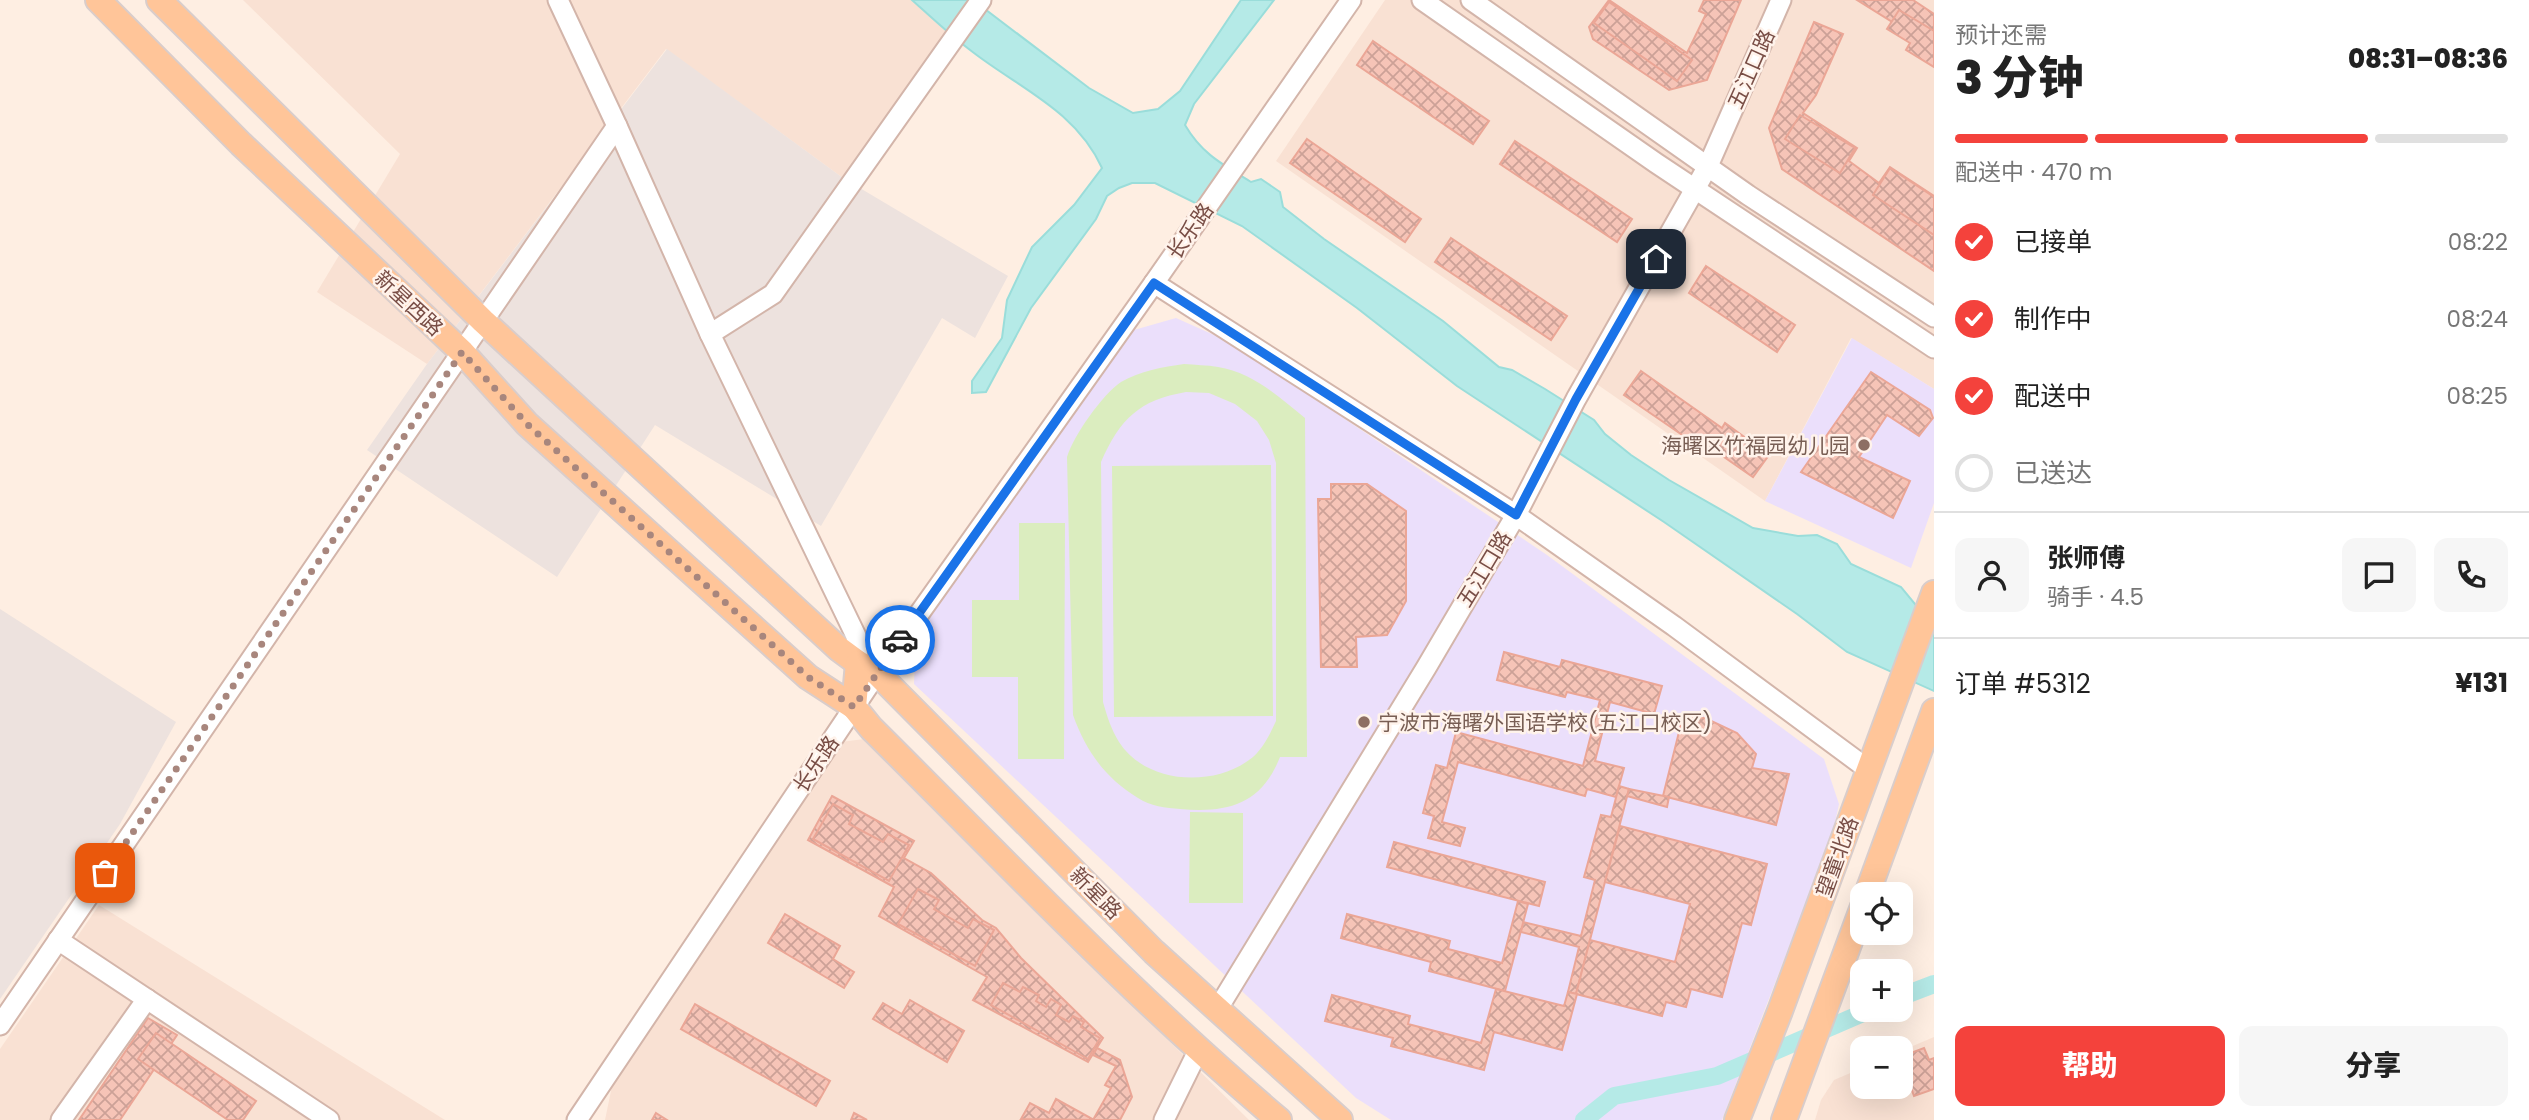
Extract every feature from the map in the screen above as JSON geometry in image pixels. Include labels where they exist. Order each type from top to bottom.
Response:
[{"type":"main road","name":"新星西路","points":[[98,0],[241,144],[462,352],[527,424],[808,677],[854,707],[871,728],[1101,959],[1279,1120]]},
{"type":"main road","name":"新星西路","points":[[159,0],[484,321],[839,649],[867,668]]},
{"type":"main road","name":"望童北路","points":[[1740,1111],[1780,1011],[1934,593]]},
{"type":"main road","points":[[854,707],[867,668]]},
{"type":"main road","name":"新星路","points":[[867,668],[1154,952],[1340,1120]]},
{"type":"main road","name":"望童北路","points":[[1871,882],[1934,711]]},
{"type":"main road","name":"望童北路","points":[[1784,1120],[1850,942]]},
{"type":"street","points":[[558,0],[709,334],[856,636],[867,668]]},
{"type":"street","name":"长乐路","points":[[867,668],[1154,283],[1351,0]]},
{"type":"street","points":[[1422,0],[1695,189],[1934,348]]},
{"type":"street","points":[[1471,0],[1708,166],[1934,317]]},
{"type":"street","name":"五江口路","points":[[1217,1010],[1419,680],[1516,515],[1576,399],[1708,166],[1781,0]]},
{"type":"street","points":[[709,334],[773,294],[979,2]]},
{"type":"street","points":[[0,1025],[617,126]]},
{"type":"street","points":[[1154,283],[1516,515],[1674,626],[1869,770]]},
{"type":"street","name":"长乐路","points":[[577,1120],[854,707]]},
{"type":"street","points":[[58,940],[329,1120]]},
{"type":"street","points":[[61,1120],[147,999]]},
{"type":"street","points":[[1164,1120],[1199,1049]]},
{"type":"shaded area","points":[[243,0],[972,0],[843,178],[666,49],[427,364],[317,292],[400,154]]},
{"type":"shaded area","points":[[1385,0],[1934,0],[1934,389],[1851,338],[1765,501],[1276,161]]},
{"type":"shaded area","points":[[667,49],[843,178],[1008,276],[975,338],[942,318],[821,526],[655,425],[557,577],[367,450],[427,364]]},
{"type":"shaded area","name":"宁波市海曙外国语学校(五江口校区)","points":[[1176,318],[1232,343],[1547,555],[1824,759],[1839,804],[1832,836],[1722,1120],[1391,1120],[1356,1098],[914,684],[916,637],[1134,330]]},
{"type":"shaded area","name":"海曙区竹福园幼儿园","points":[[1852,338],[1934,389],[1934,503],[1911,568],[1765,501]]},
{"type":"shaded area","points":[[0,609],[176,722],[120,824],[0,999]]},
{"type":"shaded area","points":[[864,739],[1249,1120],[605,1120],[612,1086],[841,742]]},
{"type":"shaded area","points":[[99,905],[445,1120],[0,1120],[0,1049]]},
{"type":"shaded area","points":[[1934,1037],[1934,1120],[1815,1120],[1821,1100],[1834,1080],[1850,1073],[1850,1099],[1913,1099],[1913,1046]]},
{"type":"green space","points":[[1184,364],[1214,366],[1242,374],[1264,386],[1305,418],[1307,757],[1280,757],[1263,786],[1253,796],[1241,802],[1228,807],[1197,810],[1158,806],[1143,801],[1126,790],[1098,762],[1073,715],[1067,457],[1090,416],[1121,382],[1152,370]],"holes":[[[1186,392],[1209,393],[1235,404],[1257,421],[1269,440],[1276,463],[1276,721],[1258,752],[1234,769],[1216,775],[1180,777],[1145,766],[1130,756],[1116,737],[1103,702],[1101,462],[1124,423],[1143,406]]]},
{"type":"green space","points":[[1271,465],[1273,716],[1114,717],[1112,466]]},
{"type":"green space","points":[[1019,523],[1065,523],[1064,759],[1018,759],[1018,677],[972,677],[972,600],[1019,600]]},
{"type":"green space","points":[[1190,812],[1243,813],[1243,903],[1189,903]]},
{"type":"water","points":[[912,0],[973,0],[1089,88],[1133,113],[1158,109],[1180,91],[1241,0],[1274,0],[1194,104],[1185,125],[1198,144],[1251,182],[1261,179],[1280,192],[1283,207],[1324,239],[1443,321],[1499,367],[1512,370],[1594,420],[1605,434],[1631,455],[1669,480],[1753,528],[1798,536],[1817,535],[1837,544],[1851,564],[1901,587],[1934,627],[1934,691],[1847,652],[1664,522],[1457,386],[1357,308],[1242,226],[1155,183],[1132,183],[1107,196],[1096,219],[1031,308],[986,392],[972,393],[972,381],[1002,338],[1007,300],[1032,247],[1074,205],[1102,168],[1078,131],[1062,116],[966,47]]},
{"type":"building","points":[[1609,0],[1687,53],[1706,14],[1699,11],[1704,0],[1741,0],[1707,80],[1669,90],[1593,39],[1589,27]]},
{"type":"building","points":[[1857,0],[1913,0],[1934,14],[1934,48]]},
{"type":"building","points":[[1609,2],[1692,60],[1677,81],[1594,23]]},
{"type":"building","points":[[1899,10],[1934,31],[1934,67],[1906,50],[1910,43],[1887,29]]},
{"type":"building","points":[[1814,22],[1843,34],[1816,95],[1803,113],[1857,148],[1849,161],[1879,183],[1890,167],[1934,196],[1934,271],[1782,169],[1769,128]]},
{"type":"building","points":[[1373,41],[1489,121],[1473,144],[1357,65]]},
{"type":"building","points":[[1800,115],[1855,148],[1840,173],[1785,139]]},
{"type":"building","points":[[1307,139],[1421,219],[1405,242],[1290,163]]},
{"type":"building","points":[[1515,141],[1632,219],[1617,242],[1500,164]]},
{"type":"building","points":[[1890,168],[1934,197],[1934,235],[1873,195]]},
{"type":"building","points":[[1451,238],[1567,316],[1551,340],[1435,262]]},
{"type":"building","points":[[1706,266],[1795,325],[1777,352],[1689,293]]},
{"type":"building","points":[[1641,371],[1722,428],[1725,423],[1769,455],[1753,477],[1711,448],[1707,452],[1624,395]]},
{"type":"building","points":[[1871,372],[1930,410],[1933,418],[1919,436],[1887,415],[1859,457],[1910,481],[1893,518],[1801,472]]},
{"type":"building","points":[[1331,484],[1367,484],[1406,511],[1406,601],[1387,635],[1356,637],[1357,667],[1321,667],[1318,499],[1331,499]]},
{"type":"building","points":[[1504,652],[1560,667],[1562,660],[1662,686],[1654,714],[1610,702],[1595,761],[1624,768],[1616,797],[1587,789],[1585,796],[1458,762],[1442,822],[1465,828],[1460,846],[1428,838],[1434,816],[1423,813],[1436,765],[1447,768],[1456,732],[1583,766],[1600,700],[1567,692],[1565,697],[1497,680]]},
{"type":"building","points":[[1683,716],[1705,718],[1737,733],[1756,754],[1752,768],[1789,774],[1776,825],[1663,796]]},
{"type":"building","points":[[1619,786],[1629,789],[1576,994],[1568,992],[1579,947],[1521,932],[1523,922],[1581,936],[1595,880],[1584,877],[1601,815],[1611,817]]},
{"type":"building","points":[[1629,789],[1669,797],[1667,807],[1627,796]]},
{"type":"building","points":[[832,796],[914,841],[904,858],[931,873],[982,920],[996,928],[1021,958],[1103,1038],[1088,1062],[973,1000],[987,977],[879,916],[894,887],[808,840]]},
{"type":"building","points":[[833,804],[853,815],[849,824],[883,842],[888,834],[909,845],[889,881],[813,839]]},
{"type":"building","points":[[1620,826],[1767,864],[1751,925],[1742,923],[1722,997],[1691,989],[1686,1007],[1666,1002],[1662,1016],[1576,994],[1590,940],[1675,962],[1690,904],[1605,882]]},
{"type":"building","points":[[1394,842],[1545,882],[1539,906],[1387,867]]},
{"type":"building","points":[[918,889],[939,900],[934,909],[968,928],[973,919],[994,930],[975,966],[898,924]]},
{"type":"building","points":[[1518,901],[1528,904],[1505,991],[1429,971],[1431,962],[1341,938],[1347,914],[1450,941],[1448,949],[1502,963]]},
{"type":"building","points":[[785,914],[840,946],[833,959],[854,972],[844,988],[768,943]]},
{"type":"building","points":[[1003,983],[1020,992],[1023,987],[1039,995],[1036,1001],[1046,1007],[1051,999],[1061,1005],[1056,1015],[1069,1022],[1073,1016],[1084,1022],[1081,1027],[1100,1038],[1088,1059],[991,1005]]},
{"type":"building","points":[[1496,989],[1564,1006],[1568,992],[1577,994],[1562,1050],[1494,1032],[1484,1070],[1391,1046],[1393,1038],[1325,1021],[1332,995],[1410,1016],[1408,1024],[1481,1043]]},
{"type":"building","points":[[910,1000],[964,1031],[947,1062],[873,1019],[883,1003],[902,1014]]},
{"type":"building","points":[[695,1004],[830,1081],[816,1106],[681,1029]]},
{"type":"building","points":[[148,1018],[177,1035],[120,1120],[79,1120]]},
{"type":"building","points":[[156,1033],[256,1101],[243,1120],[228,1120],[138,1059]]},
{"type":"building","points":[[1097,1048],[1120,1060],[1132,1097],[1120,1120],[1093,1120],[1111,1088],[1105,1085],[1116,1066],[1093,1055]]},
{"type":"building","points":[[1924,1048],[1929,1060],[1934,1058],[1934,1089],[1914,1096],[1913,1093],[1913,1052]]},
{"type":"building","points":[[1056,1099],[1094,1120],[1021,1119],[1030,1103],[1049,1113]]},
{"type":"building","points":[[656,1113],[667,1120],[652,1120]]},
{"type":"building","points":[[854,1113],[867,1120],[851,1120]]},
{"type":"waterway","points":[[1913,992],[1934,984]]},
{"type":"waterway","points":[[1584,1120],[1614,1096],[1717,1076],[1850,1019]]},
{"type":"way so far","points":[[105,873],[462,352],[527,424],[808,677],[854,707],[900,640]]},
{"type":"place","name":"海曙区竹福园幼儿园","points":[[1864,445]]},
{"type":"place","name":"宁波市海曙外国语学校(五江口校区)","points":[[1364,722]]},
{"type":"route","points":[[900,640],[1154,283],[1516,515],[1576,399],[1656,259]]}]
